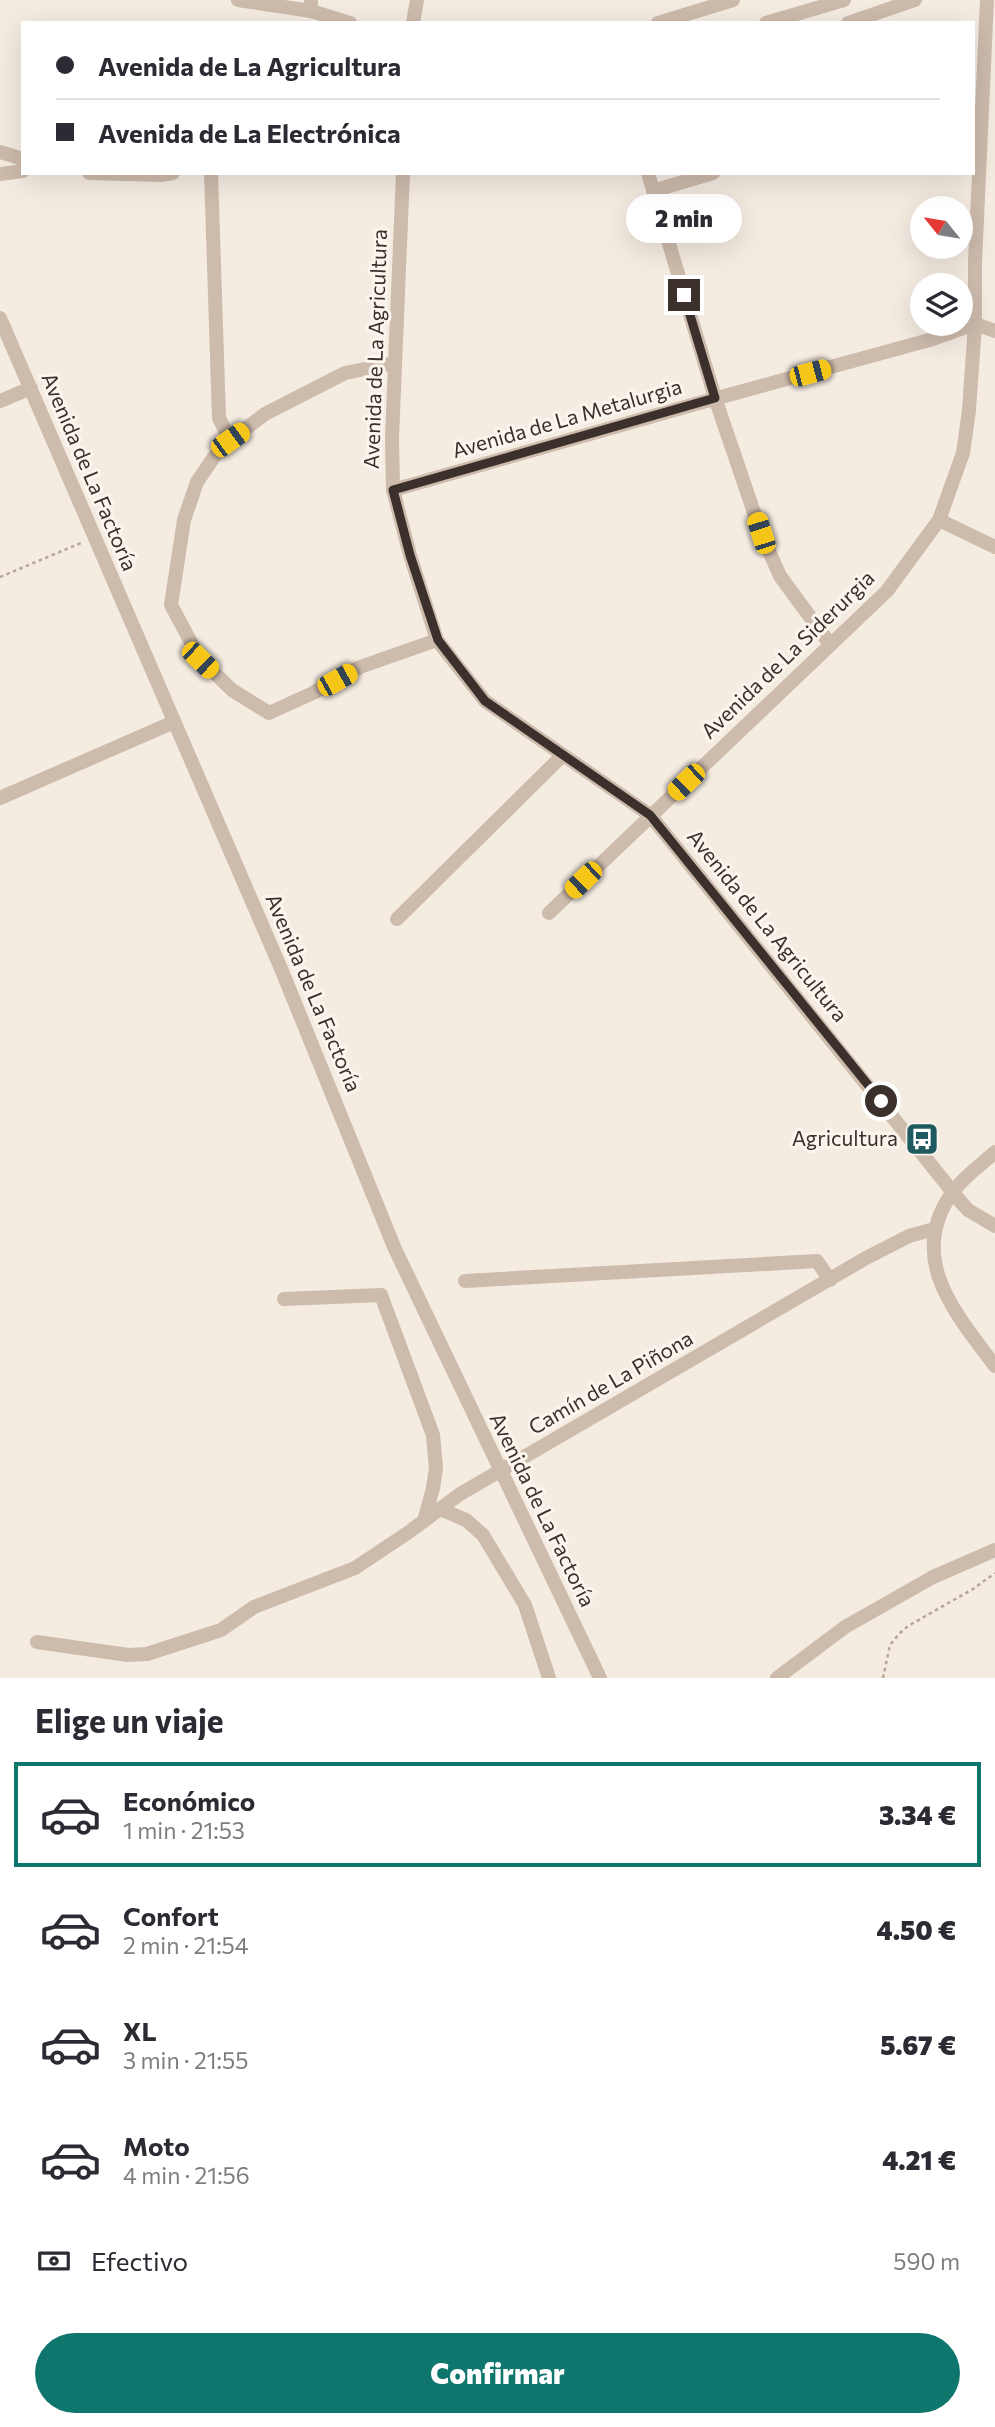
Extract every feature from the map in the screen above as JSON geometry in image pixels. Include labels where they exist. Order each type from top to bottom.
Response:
[{"type":"street","points":[[238,0],[311,5],[346,21]]},
{"type":"street","points":[[413,21],[417,0]]},
{"type":"street","points":[[665,21],[733,0]]},
{"type":"street","points":[[773,21],[844,0]]},
{"type":"street","points":[[854,21],[915,0]]},
{"type":"street","name":"Avenida de La Siderurgia","points":[[549,913],[887,591],[940,520],[963,453],[970,410],[987,0]]},
{"type":"street","points":[[0,152],[21,158]]},
{"type":"street","points":[[0,163],[21,165]]},
{"type":"street","points":[[0,174],[21,171]]},
{"type":"street","points":[[211,175],[219,418],[230,440]]},
{"type":"street","name":"Avenida de La Agricultura","points":[[403,175],[393,490],[410,555],[438,640],[485,701],[562,757],[650,815],[968,1210],[995,1227]]},
{"type":"street","points":[[649,175],[715,398],[761,533],[780,576],[830,644]]},
{"type":"street","points":[[653,191],[706,175]]},
{"type":"street","name":"Avenida de La Factoría","points":[[0,318],[282,971],[395,1249],[600,1678]]},
{"type":"street","points":[[975,324],[995,331]]},
{"type":"street","name":"Avenida de La Metalurgia","points":[[393,490],[715,398],[914,345],[975,324]]},
{"type":"street","points":[[395,363],[345,373],[265,414],[230,440],[214,457],[197,482],[184,520],[171,605],[200,660],[232,690],[268,713],[313,693],[360,667],[438,640]]},
{"type":"street","points":[[0,401],[31,388]]},
{"type":"street","points":[[940,520],[995,547]]},
{"type":"street","points":[[0,798],[174,722]]},
{"type":"street","points":[[397,919],[562,757]]},
{"type":"street","points":[[995,1152],[953,1191],[934,1229],[932,1252],[953,1309],[995,1366]]},
{"type":"street","name":"Camín de La Piñona","points":[[37,1642],[128,1655],[148,1654],[222,1630],[254,1607],[355,1568],[460,1494],[830,1280],[909,1236],[934,1229]]},
{"type":"street","points":[[465,1282],[817,1261],[830,1280]]},
{"type":"street","points":[[284,1299],[380,1295],[433,1435],[436,1468],[424,1521]]},
{"type":"street","points":[[440,1509],[466,1520],[483,1535],[525,1605],[548,1678]]},
{"type":"street","points":[[776,1678],[845,1627],[933,1577],[995,1550]]},
{"type":"path","points":[[0,577],[95,537]]},
{"type":"path","points":[[883,1678],[890,1645],[899,1634],[995,1573]]},
{"type":"place","name":"Agricultura","points":[[922,1139]]},
{"type":"route","points":[[684,295],[715,398],[393,490],[410,555],[438,640],[485,701],[562,757],[650,815],[881,1101]]}]
